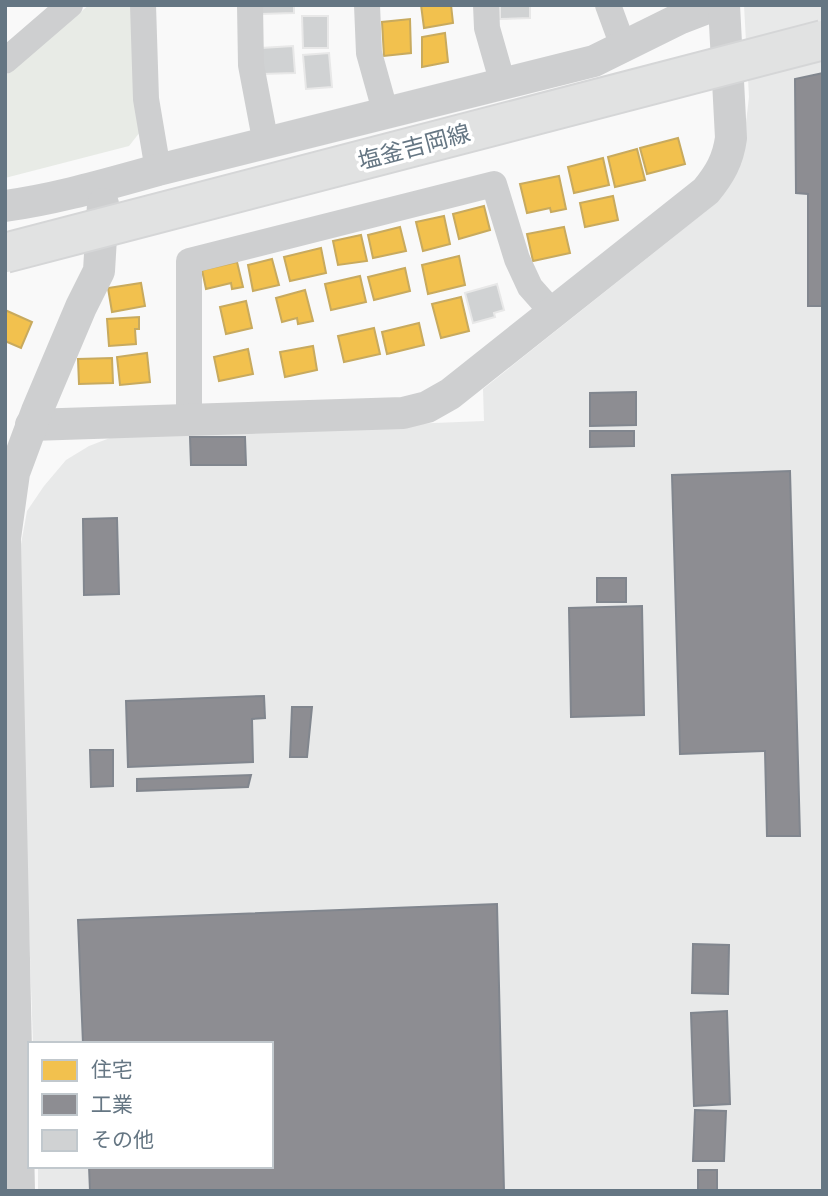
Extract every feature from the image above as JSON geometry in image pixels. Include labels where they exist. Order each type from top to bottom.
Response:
[{"type":"main road","name":"塩釜吉岡線","points":[[5,253],[823,40]]},
{"type":"street","points":[[5,61],[70,5]]},
{"type":"street","points":[[143,5],[146,99],[158,170]]},
{"type":"street","points":[[250,5],[251,65],[266,144]]},
{"type":"street","points":[[367,5],[369,53],[386,114]]},
{"type":"street","points":[[486,5],[487,29],[503,84]]},
{"type":"street","points":[[608,5],[623,46]]},
{"type":"street","points":[[5,206],[104,186],[158,170],[594,61],[681,18],[707,8],[724,6],[731,138],[729,155],[721,173],[706,191],[450,394],[428,407],[403,413],[32,425]]},
{"type":"street","points":[[189,420],[189,261],[494,184],[517,259],[530,287],[552,313]]},
{"type":"street","points":[[19,1191],[9,973],[5,540],[14,473],[76,318],[99,271],[104,186]]},
{"type":"shaded area","points":[[89,5],[132,5],[140,132],[129,146],[5,178],[5,76]]},
{"type":"shaded area","points":[[744,5],[823,5],[823,1191],[38,1191],[38,1168],[273,1168],[273,1042],[33,1042],[19,555],[27,511],[66,460],[89,446],[115,436],[484,421],[483,389],[710,208],[742,156],[749,97]]},
{"type":"building: 住宅","points":[[421,5],[451,5],[453,23],[424,28]]},
{"type":"building: 住宅","points":[[410,19],[411,53],[384,56],[382,22]]},
{"type":"building: 住宅","points":[[445,33],[448,62],[422,67],[422,37]]},
{"type":"building: 住宅","points":[[678,138],[685,164],[647,174],[640,148]]},
{"type":"building: 住宅","points":[[637,149],[645,180],[615,187],[608,157]]},
{"type":"building: 住宅","points":[[603,158],[609,185],[574,193],[568,167]]},
{"type":"building: 住宅","points":[[559,176],[566,209],[551,212],[550,208],[527,213],[520,184]]},
{"type":"building: 住宅","points":[[613,196],[618,220],[585,227],[580,203]]},
{"type":"building: 住宅","points":[[484,206],[490,230],[459,239],[453,214]]},
{"type":"building: 住宅","points":[[444,216],[450,244],[423,251],[416,222]]},
{"type":"building: 住宅","points":[[400,227],[406,251],[373,258],[368,235]]},
{"type":"building: 住宅","points":[[564,227],[570,253],[533,261],[527,234]]},
{"type":"building: 住宅","points":[[361,235],[367,261],[338,265],[333,241]]},
{"type":"building: 住宅","points":[[321,248],[326,273],[290,281],[284,257]]},
{"type":"building: 住宅","points":[[459,256],[465,285],[428,294],[422,265]]},
{"type":"building: 住宅","points":[[272,259],[279,285],[253,291],[248,265]]},
{"type":"building: 住宅","points":[[237,262],[243,287],[232,289],[231,283],[206,289],[202,270]]},
{"type":"building: 住宅","points":[[405,268],[410,291],[374,300],[368,277]]},
{"type":"building: 住宅","points":[[360,276],[366,302],[331,310],[325,284]]},
{"type":"building: 住宅","points":[[141,283],[145,306],[112,312],[108,288]]},
{"type":"building: 住宅","points":[[305,290],[313,321],[298,324],[297,318],[282,322],[276,298]]},
{"type":"building: 住宅","points":[[461,297],[469,331],[441,338],[432,304]]},
{"type":"building: 住宅","points":[[246,301],[252,328],[226,334],[220,307]]},
{"type":"building: 住宅","points":[[5,310],[32,322],[21,348],[5,341]]},
{"type":"building: 住宅","points":[[139,317],[139,329],[135,329],[136,344],[109,346],[107,319]]},
{"type":"building: 住宅","points":[[419,323],[424,345],[387,354],[382,332]]},
{"type":"building: 住宅","points":[[374,328],[380,354],[344,362],[338,336]]},
{"type":"building: 住宅","points":[[313,346],[317,370],[285,377],[280,352]]},
{"type":"building: 住宅","points":[[248,349],[253,374],[219,381],[214,357]]},
{"type":"building: 住宅","points":[[147,353],[150,382],[120,385],[117,357]]},
{"type":"building: 住宅","points":[[112,358],[113,383],[79,384],[78,359]]},
{"type":"building: 工業","points":[[823,73],[823,306],[808,306],[808,194],[796,193],[795,79]]},
{"type":"building: 工業","points":[[636,392],[636,425],[590,426],[590,393]]},
{"type":"building: 工業","points":[[590,431],[634,431],[634,446],[590,447]]},
{"type":"building: 工業","points":[[190,437],[245,437],[246,465],[191,465]]},
{"type":"building: 工業","points":[[790,471],[800,836],[767,836],[765,751],[680,754],[672,475]]},
{"type":"building: 工業","points":[[117,518],[119,594],[84,595],[83,519]]},
{"type":"building: 工業","points":[[597,578],[626,578],[626,602],[597,602]]},
{"type":"building: 工業","points":[[642,606],[644,715],[571,717],[569,608]]},
{"type":"building: 工業","points":[[264,696],[265,718],[252,719],[253,762],[128,767],[126,701]]},
{"type":"building: 工業","points":[[292,707],[312,707],[307,757],[290,757]]},
{"type":"building: 工業","points":[[90,750],[113,750],[113,786],[91,787]]},
{"type":"building: 工業","points":[[251,775],[248,787],[137,791],[137,779]]},
{"type":"building: 工業","points":[[497,904],[504,1191],[90,1191],[89,1168],[273,1168],[273,1042],[83,1042],[78,920]]},
{"type":"building: 工業","points":[[693,944],[729,945],[728,994],[692,993]]},
{"type":"building: 工業","points":[[727,1011],[730,1104],[694,1106],[691,1013]]},
{"type":"building: 工業","points":[[695,1110],[726,1111],[724,1161],[693,1161]]},
{"type":"building: 工業","points":[[698,1170],[717,1170],[717,1191],[698,1191]]},
{"type":"building: その他","points":[[261,5],[294,5],[294,13],[261,14]]},
{"type":"building: その他","points":[[500,5],[530,5],[530,18],[500,19]]},
{"type":"building: その他","points":[[302,16],[328,16],[328,48],[303,48]]},
{"type":"building: その他","points":[[293,46],[295,73],[262,74],[261,48]]},
{"type":"building: その他","points":[[329,53],[332,87],[306,89],[303,55]]},
{"type":"building: その他","points":[[497,284],[504,310],[494,313],[495,317],[473,323],[465,293]]}]
